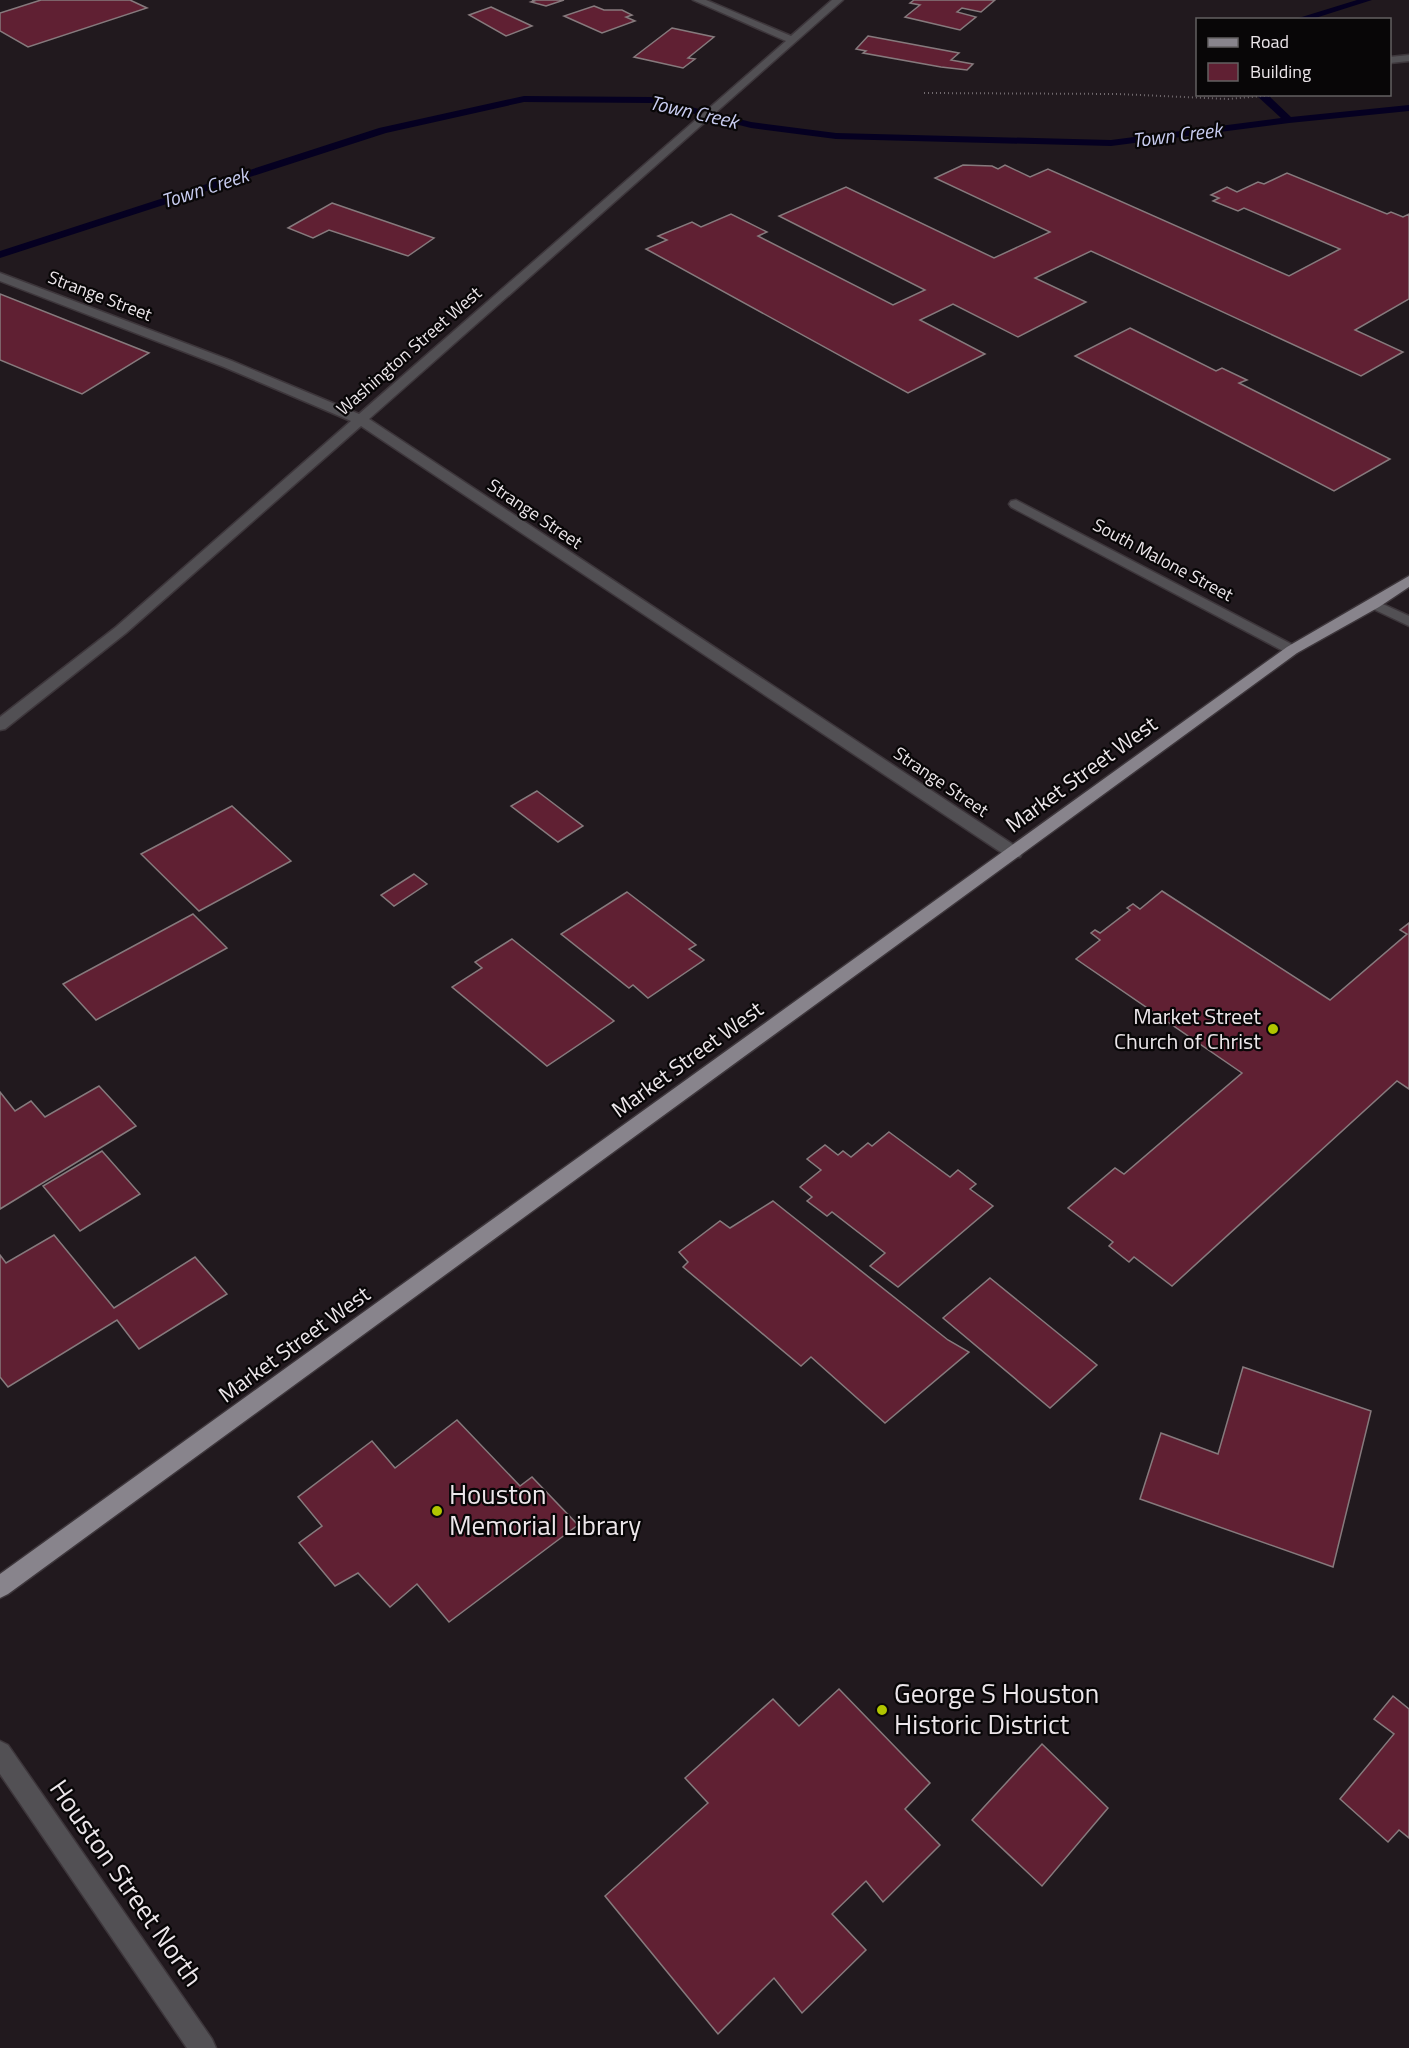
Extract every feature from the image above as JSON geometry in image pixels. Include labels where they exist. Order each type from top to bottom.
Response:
[{"type":"main road","name":"Market Street West","points":[[0,1587],[1292,650],[1374,604],[1409,580]]},
{"type":"street","points":[[698,0],[792,40]]},
{"type":"street","name":"Washington Street West","points":[[0,725],[121,630],[838,0]]},
{"type":"street","points":[[1391,60],[1409,58]]},
{"type":"street","name":"Strange Street","points":[[0,277],[228,364],[361,420],[1014,853]]},
{"type":"street","name":"South Malone Street","points":[[1016,504],[1292,650]]},
{"type":"street","points":[[1374,604],[1409,622]]},
{"type":"street","name":"Houston Street North","points":[[0,1753],[203,2048]]},
{"type":"path","points":[[924,93],[1118,94],[1228,99],[1262,96]]},
{"type":"building","points":[[41,0],[130,0],[147,8],[28,47],[0,31],[0,13]]},
{"type":"building","points":[[532,0],[564,0],[546,6],[531,2],[534,1]]},
{"type":"building","points":[[914,0],[995,0],[981,12],[962,8],[957,12],[976,17],[960,30],[905,17],[920,5],[910,3]]},
{"type":"building","points":[[594,6],[604,10],[622,10],[632,15],[626,17],[635,21],[602,33],[564,16]]},
{"type":"building","points":[[491,7],[532,26],[506,36],[469,15]]},
{"type":"building","points":[[672,28],[714,37],[688,58],[695,59],[683,68],[634,57]]},
{"type":"building","points":[[868,36],[959,53],[951,60],[973,64],[967,70],[863,53],[866,51],[856,49]]},
{"type":"building","points":[[963,165],[992,166],[998,169],[1005,165],[1030,177],[1048,169],[1289,276],[1340,249],[1244,208],[1238,211],[1213,201],[1219,198],[1211,195],[1227,187],[1237,192],[1258,182],[1264,184],[1287,173],[1387,214],[1391,212],[1403,217],[1409,214],[1409,299],[1355,330],[1403,352],[1361,376],[1091,251],[1035,278],[1086,302],[1018,337],[953,304],[920,320],[985,354],[908,393],[646,249],[667,240],[658,236],[692,222],[701,227],[731,214],[767,232],[758,236],[893,305],[925,290],[779,216],[846,187],[994,258],[1050,232],[935,178]]},
{"type":"building","points":[[332,203],[434,238],[408,256],[329,230],[313,238],[288,228]]},
{"type":"building","points":[[0,294],[149,353],[82,394],[0,360]]},
{"type":"building","points":[[1130,328],[1216,371],[1222,368],[1247,380],[1239,383],[1390,459],[1334,491],[1075,356]]},
{"type":"building","points":[[537,791],[583,826],[558,842],[511,806]]},
{"type":"building","points":[[232,806],[291,861],[199,911],[141,854]]},
{"type":"building","points":[[414,874],[427,884],[394,906],[381,895]]},
{"type":"building","points":[[1162,891],[1330,1000],[1407,934],[1400,930],[1409,923],[1409,1089],[1397,1081],[1172,1286],[1134,1257],[1129,1262],[1109,1246],[1113,1242],[1068,1208],[1115,1168],[1124,1174],[1242,1073],[1076,959],[1100,940],[1091,933],[1095,930],[1100,933],[1130,910],[1127,908],[1133,904],[1140,909]]},
{"type":"building","points":[[627,892],[696,945],[689,949],[704,960],[648,998],[633,985],[629,988],[561,934]]},
{"type":"building","points":[[193,914],[227,948],[96,1020],[63,984]]},
{"type":"building","points":[[512,939],[614,1021],[547,1066],[452,987],[482,968],[475,962]]},
{"type":"building","points":[[99,1086],[136,1126],[0,1209],[0,1092],[15,1111],[31,1101],[45,1117]]},
{"type":"building","points":[[889,1132],[950,1177],[958,1170],[976,1184],[970,1189],[993,1206],[898,1287],[870,1266],[885,1253],[832,1212],[827,1216],[807,1201],[812,1197],[800,1187],[821,1170],[807,1159],[825,1145],[838,1155],[843,1151],[851,1157],[868,1143],[872,1146]]},
{"type":"building","points":[[102,1151],[140,1194],[80,1231],[43,1186]]},
{"type":"building","points":[[773,1201],[948,1340],[969,1352],[885,1423],[811,1357],[801,1366],[683,1267],[688,1262],[679,1252],[720,1221],[730,1228]]},
{"type":"building","points":[[54,1235],[114,1308],[195,1257],[227,1294],[139,1349],[117,1320],[8,1387],[0,1377],[0,1255],[6,1263]]},
{"type":"building","points":[[990,1278],[1097,1365],[1050,1408],[943,1318]]},
{"type":"building","points":[[1243,1367],[1371,1411],[1333,1567],[1140,1499],[1161,1433],[1218,1454]]},
{"type":"building","name":"Houston Memorial Library","points":[[457,1420],[520,1486],[532,1477],[578,1525],[449,1622],[417,1584],[390,1607],[358,1573],[335,1586],[299,1543],[322,1526],[298,1497],[372,1441],[395,1468]]},
{"type":"building","points":[[839,1689],[930,1783],[905,1809],[940,1845],[883,1902],[866,1881],[832,1914],[866,1950],[802,2013],[774,1978],[718,2034],[605,1896],[708,1803],[685,1778],[773,1699],[799,1726]]},
{"type":"building","points":[[1393,1696],[1409,1709],[1409,1838],[1399,1830],[1388,1842],[1340,1799],[1394,1734],[1374,1719]]},
{"type":"building","points":[[1042,1744],[1108,1808],[1042,1886],[972,1820]]},
{"type":"waterway","points":[[1304,18],[1367,0]]},
{"type":"waterway","points":[[1262,96],[1289,120]]},
{"type":"waterway","name":"Town Creek","points":[[0,255],[383,130],[524,99],[651,100],[751,125],[836,136],[1111,143],[1289,120]]},
{"type":"waterway","name":"Town Creek","points":[[1289,120],[1409,108]]},
{"type":"place","name":"Market Street Church of Christ","points":[[1273,1029]]},
{"type":"place","name":"Houston Memorial Library","points":[[437,1511]]},
{"type":"place","name":"George S Houston Historic District","points":[[882,1710]]}]
